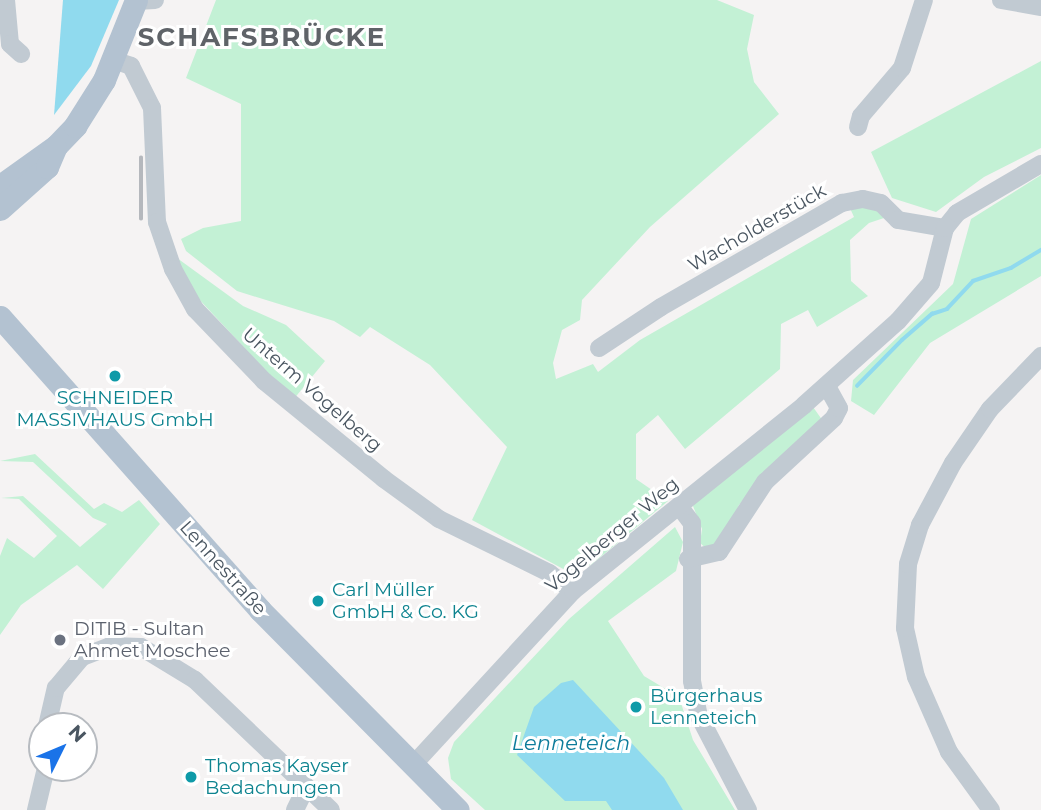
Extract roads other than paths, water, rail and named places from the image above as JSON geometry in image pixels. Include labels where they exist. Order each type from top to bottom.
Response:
[{"type":"main road","points":[[0,209],[47,167],[56,146],[91,102],[113,60],[136,0]]},
{"type":"main road","points":[[0,186],[56,146]]},
{"type":"main road","name":"Lennestraße","points":[[0,317],[260,610],[457,810]]},
{"type":"street","points":[[6,0],[10,44],[21,54]]},
{"type":"street","points":[[136,0],[155,0]]},
{"type":"street","points":[[858,127],[861,116],[902,68],[924,0]]},
{"type":"street","points":[[1001,0],[1041,7]]},
{"type":"street","name":"Unterm Vogelberg","points":[[113,60],[131,66],[152,107],[157,222],[173,268],[195,309],[264,381],[384,479],[439,519],[549,573],[573,591]]},
{"type":"street","points":[[945,228],[957,213],[1041,164]]},
{"type":"street","name":"Wacholderstück","points":[[599,348],[661,307],[842,204],[863,199],[881,203],[898,220],[945,228]]},
{"type":"street","name":"Vogelberger Weg","points":[[412,766],[573,591],[827,386],[898,321],[931,283],[945,228]]},
{"type":"street","points":[[991,810],[948,752],[916,677],[905,628],[908,564],[920,525],[953,463],[990,409],[1041,356]]},
{"type":"street","points":[[688,559],[719,552],[765,482],[834,418],[839,408],[827,386]]},
{"type":"street","points":[[679,506],[692,523],[688,559],[692,681],[699,716],[748,810]]},
{"type":"street","points":[[50,712],[56,688],[82,657],[110,646],[141,647],[195,680],[331,810]]},
{"type":"street","points":[[36,810],[43,782]]},
{"type":"street","points":[[295,810],[306,787]]},
{"type":"water","points":[[63,0],[119,0],[91,66],[54,115]]},
{"type":"water","name":"Lenneteich","points":[[573,680],[664,778],[683,810],[612,810],[606,801],[565,801],[517,755],[534,707],[561,683]]},
{"type":"waterway","points":[[857,386],[902,340],[932,314],[947,309],[973,281],[1011,268],[1041,250]]},
{"type":"railway","points":[[141,158],[141,219]]},
{"type":"place","name":"SCHNEIDER MASSIVHAUS GmbH","points":[[115,376]]},
{"type":"place","name":"Carl Müller GmbH & Co. KG","points":[[318,601]]},
{"type":"place","name":"DITIB - Sultan Ahmet Moschee","points":[[60,640]]},
{"type":"place","name":"Bürgerhaus Lenneteich","points":[[636,707]]},
{"type":"place","name":"Thomas Kayser Bedachungen","points":[[191,777]]},
{"type":"district","name":"SCHAFSBRÜCKE","points":[[262,38]]}]
